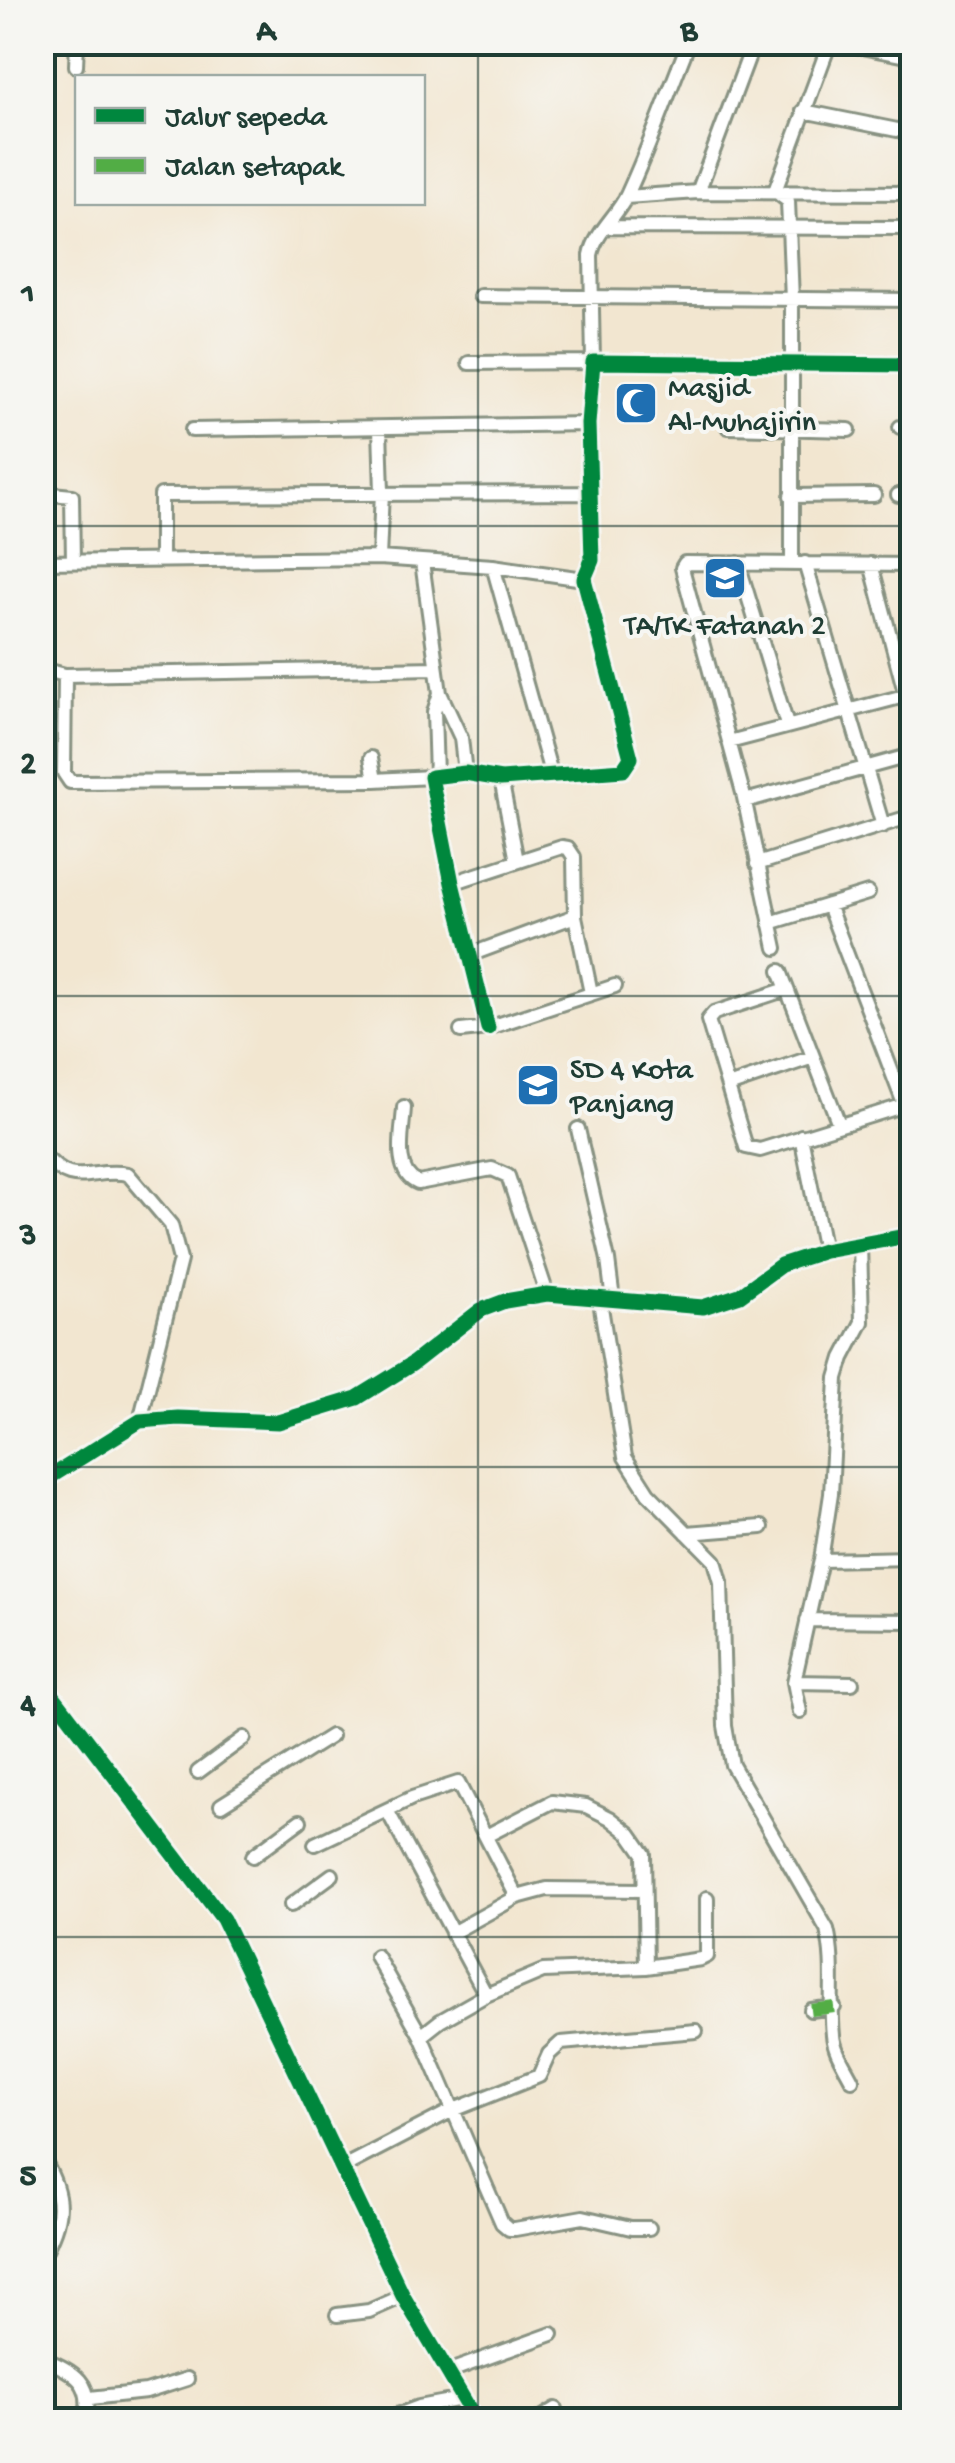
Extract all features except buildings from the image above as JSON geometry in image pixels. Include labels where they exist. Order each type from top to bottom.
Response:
[{"type":"street","points":[[76,66],[77,42]]},
{"type":"street","points":[[65,675],[64,772],[70,782],[374,780],[466,773],[502,779],[624,770],[632,758],[584,579],[592,560],[588,424],[594,241],[608,227],[626,197],[689,42]]},
{"type":"street","points":[[698,192],[754,42]]},
{"type":"street","points":[[775,191],[833,42],[912,57]]},
{"type":"street","points":[[803,112],[912,133]]},
{"type":"street","points":[[775,191],[788,201],[791,496],[798,563],[884,826]]},
{"type":"street","points":[[626,197],[698,192],[912,192]]},
{"type":"street","points":[[608,227],[912,228]]},
{"type":"street","points":[[480,296],[912,300]]},
{"type":"street","points":[[469,363],[912,365]]},
{"type":"street","points":[[192,430],[588,424]]},
{"type":"street","points":[[728,427],[849,430]]},
{"type":"street","points":[[379,558],[380,428]]},
{"type":"street","points":[[42,493],[72,496],[72,561]]},
{"type":"street","points":[[162,559],[161,495],[590,493]]},
{"type":"street","points":[[791,496],[874,495]]},
{"type":"street","points":[[42,562],[379,558],[493,566],[584,579]]},
{"type":"street","points":[[422,562],[440,693],[461,738],[466,773]]},
{"type":"street","points":[[776,948],[744,801],[682,568],[685,563],[912,565]]},
{"type":"street","points":[[738,563],[787,725]]},
{"type":"street","points":[[729,742],[910,695],[871,564]]},
{"type":"street","points":[[493,566],[551,773]]},
{"type":"street","points":[[42,578],[42,645]]},
{"type":"street","points":[[42,666],[65,675],[436,668]]},
{"type":"street","points":[[440,693],[434,712],[434,776],[452,883],[488,1028]]},
{"type":"street","points":[[744,801],[912,755]]},
{"type":"street","points":[[371,758],[374,780]]},
{"type":"street","points":[[502,779],[518,860]]},
{"type":"street","points":[[757,864],[912,816]]},
{"type":"street","points":[[452,883],[562,846],[572,852],[575,916],[591,993]]},
{"type":"street","points":[[770,923],[868,892]]},
{"type":"street","points":[[787,989],[708,1020],[746,1147],[760,1150],[902,1106],[828,905]]},
{"type":"street","points":[[472,954],[575,916]]},
{"type":"street","points":[[780,971],[839,1124]]},
{"type":"street","points":[[462,1031],[488,1028],[615,986]]},
{"type":"street","points":[[728,1086],[813,1056]]},
{"type":"street","points":[[404,1108],[402,1166],[410,1180],[418,1183],[492,1169],[508,1176],[547,1294]]},
{"type":"street","points":[[578,1129],[608,1260],[606,1300],[625,1458],[648,1493],[715,1561],[721,1582],[725,1726],[732,1765],[827,1929],[834,1956],[836,2048],[852,2080]]},
{"type":"street","points":[[801,1136],[824,1251]]},
{"type":"street","points":[[42,1152],[54,1168],[72,1177],[113,1171],[128,1174],[171,1225],[180,1260],[140,1421]]},
{"type":"street","points":[[42,1482],[140,1421],[178,1418],[278,1422],[358,1398],[380,1386],[481,1310],[506,1301],[547,1294],[683,1308],[720,1304],[781,1266],[824,1251],[912,1235]]},
{"type":"street","points":[[800,1712],[794,1682],[831,1494],[837,1378],[862,1322],[860,1243]]},
{"type":"street","points":[[687,1533],[762,1527]]},
{"type":"street","points":[[821,1560],[912,1558]]},
{"type":"street","points":[[807,1620],[912,1620]]},
{"type":"street","points":[[42,1681],[223,1919],[402,2296],[476,2420]]},
{"type":"street","points":[[794,1682],[852,1683]]},
{"type":"street","points":[[221,1804],[331,1736]]},
{"type":"street","points":[[198,1772],[244,1738]]},
{"type":"street","points":[[314,1844],[412,1798],[458,1783],[516,1897]]},
{"type":"street","points":[[486,1836],[543,1804],[586,1806],[610,1818],[640,1845],[644,1854],[646,1967]]},
{"type":"street","points":[[388,1812],[486,1995]]},
{"type":"street","points":[[253,1856],[300,1821]]},
{"type":"street","points":[[290,1905],[332,1875]]},
{"type":"street","points":[[452,1932],[516,1897],[547,1889],[643,1890]]},
{"type":"street","points":[[421,2036],[440,2020],[486,1995],[543,1971],[646,1967],[706,1956],[707,1898]]},
{"type":"street","points":[[376,1956],[421,2036],[502,2223],[509,2229],[583,2217],[649,2228]]},
{"type":"street","points":[[811,2010],[834,2007]]},
{"type":"street","points":[[343,2167],[451,2110],[538,2076],[549,2054],[562,2043],[696,2031]]},
{"type":"street","points":[[42,2157],[62,2213],[42,2258]]},
{"type":"street","points":[[338,2315],[370,2310],[402,2296]]},
{"type":"street","points":[[447,2372],[552,2334]]},
{"type":"street","points":[[42,2358],[84,2384],[90,2398],[85,2420]]},
{"type":"street","points":[[90,2398],[146,2392],[187,2379]]},
{"type":"street","points":[[384,2420],[419,2407],[462,2399]]},
{"type":"street","points":[[538,2420],[556,2410]]},
{"type":"marked path","points":[[811,2010],[834,2007]]},
{"type":"cycle path","points":[[488,1028],[431,777],[465,773],[501,779],[623,770],[631,758],[584,579],[592,560],[588,424],[593,362],[912,365]]},
{"type":"cycle path","points":[[42,1482],[140,1421],[178,1418],[278,1422],[357,1398],[412,1364],[481,1310],[505,1301],[547,1294],[703,1307],[740,1295],[781,1265],[824,1251],[912,1235]]},
{"type":"cycle path","points":[[42,1681],[223,1919],[403,2296],[476,2420]]},
{"type":"place","name":"Masjid Al-Muhajirin","points":[[636,403]]},
{"type":"place","name":"TA/TK Fatanah 2","points":[[725,578]]},
{"type":"place","name":"SD 4 Kota Panjang","points":[[538,1085]]}]
